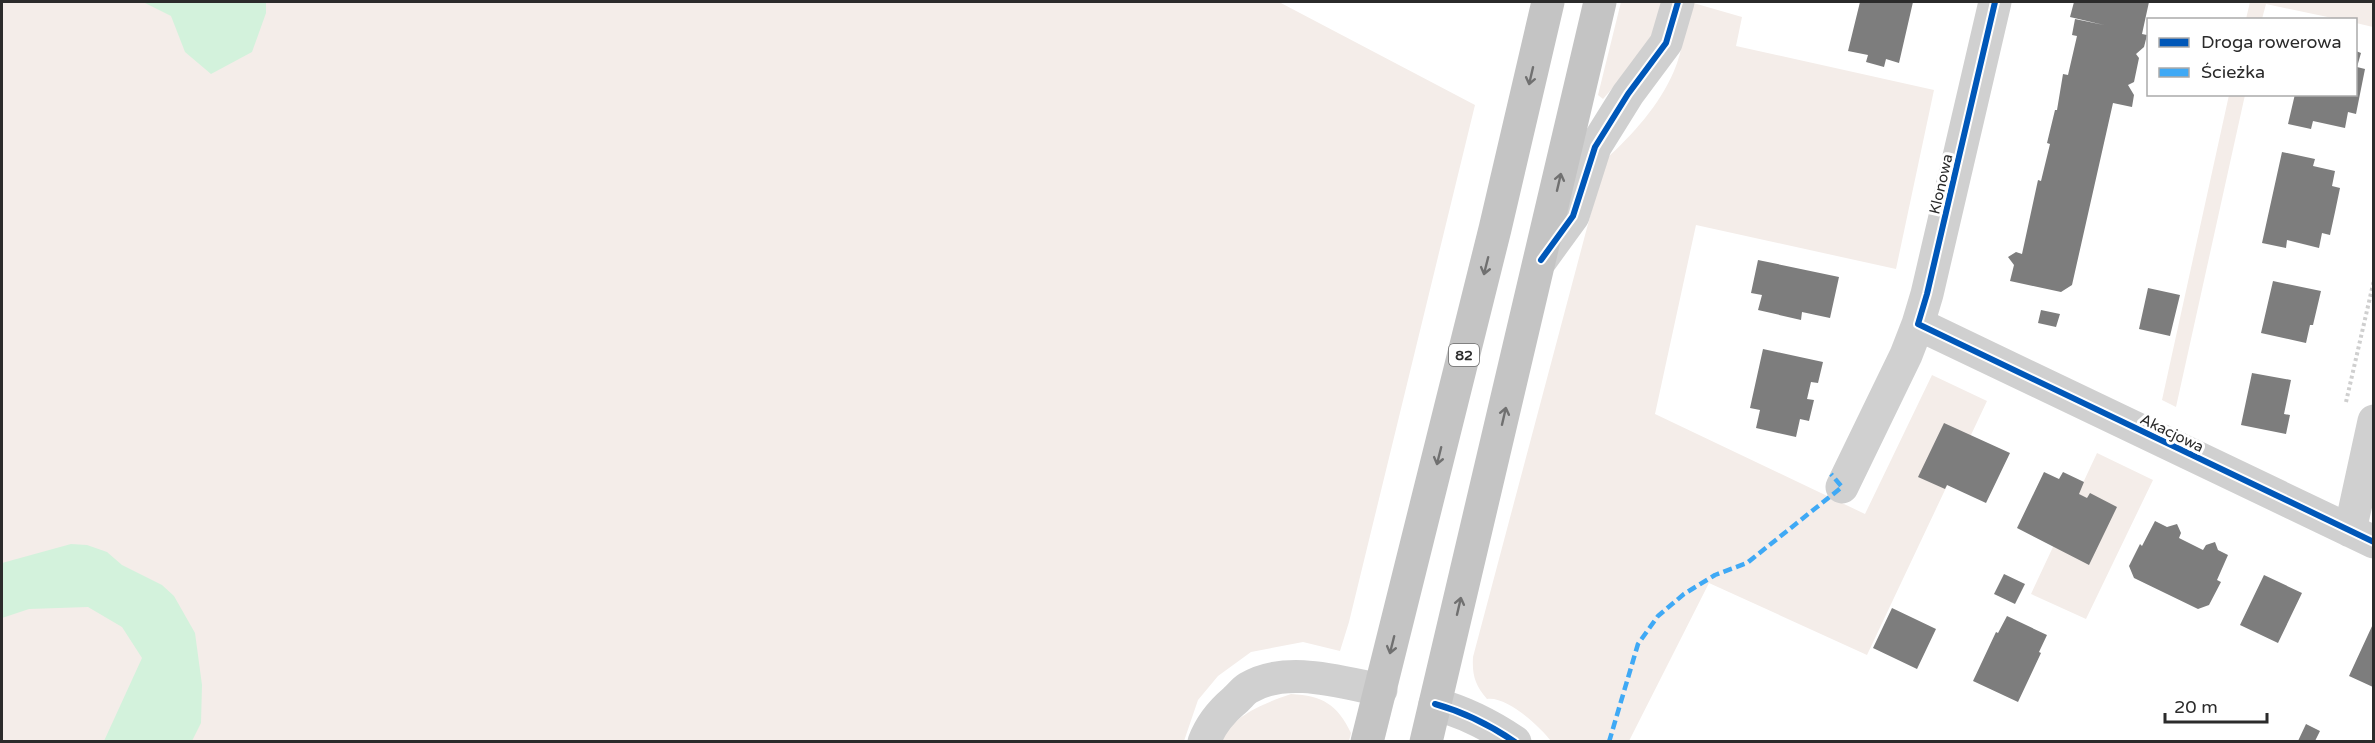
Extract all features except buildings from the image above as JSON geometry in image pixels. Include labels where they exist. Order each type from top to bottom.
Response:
[{"type":"main road","name":"82","points":[[1367,741],[1495,229],[1548,2]]},
{"type":"main road","points":[[1426,741],[1600,2]]},
{"type":"street","name":"Klonowa","points":[[1842,488],[1906,355],[1928,294],[1995,2]]},
{"type":"street","points":[[1541,260],[1573,216],[1595,147],[1628,94],[1666,44],[1677,4]]},
{"type":"street","name":"Akacjowa","points":[[1918,324],[2362,536]]},
{"type":"street","points":[[2362,536],[2373,421]]},
{"type":"street","points":[[1204,741],[1209,730],[1227,707],[1248,688],[1272,680],[1293,677],[1381,690]]},
{"type":"street","points":[[1436,704],[1455,709],[1492,726],[1515,741]]},
{"type":"shaded area","points":[[2,2],[1279,2],[1475,105],[1340,651],[1303,642],[1251,652],[1218,676],[1198,700],[1184,741],[2,741]]},
{"type":"shaded area","points":[[143,2],[266,2],[266,13],[252,52],[211,74],[185,52],[171,16]]},
{"type":"shaded area","points":[[1621,2],[1662,2],[1652,43],[1603,99],[1598,95]]},
{"type":"shaded area","points":[[1690,2],[1742,17],[1736,46],[1934,90],[1896,269],[1696,225],[1655,414],[1865,514],[1932,375],[1987,401],[1867,655],[1709,583],[1629,741],[1551,741],[1531,720],[1513,707],[1495,699],[1487,699],[1475,680],[1473,657],[1605,160],[1644,119],[1668,84],[1680,55]]},
{"type":"shaded area","points":[[2250,2],[2373,2],[2373,27],[2357,23],[2357,18],[2332,18],[2266,4],[2262,18],[2246,18]]},
{"type":"shaded area","points":[[2229,96],[2245,96],[2176,407],[2162,400]]},
{"type":"shaded area","points":[[2097,453],[2153,480],[2086,619],[2031,594]]},
{"type":"shaded area","points":[[71,544],[87,545],[107,552],[122,565],[162,585],[174,596],[195,633],[202,685],[201,723],[192,741],[104,741],[142,658],[122,627],[88,607],[29,609],[2,618],[2,563]]},
{"type":"shaded area","points":[[1291,694],[1312,697],[1328,703],[1346,723],[1351,733],[1349,741],[1221,742],[1232,725],[1241,717],[1271,701]]},
{"type":"marked path","points":[[1609,742],[1638,644],[1658,616],[1684,594],[1715,575],[1747,563],[1842,487],[1831,474]]},
{"type":"cycle path","points":[[1541,260],[1573,216],[1595,147],[1628,94],[1666,43],[1678,2]]},
{"type":"cycle path","points":[[1995,2],[1918,324],[2374,542]]},
{"type":"cycle path","points":[[1435,704],[1476,720],[1515,742]]}]
